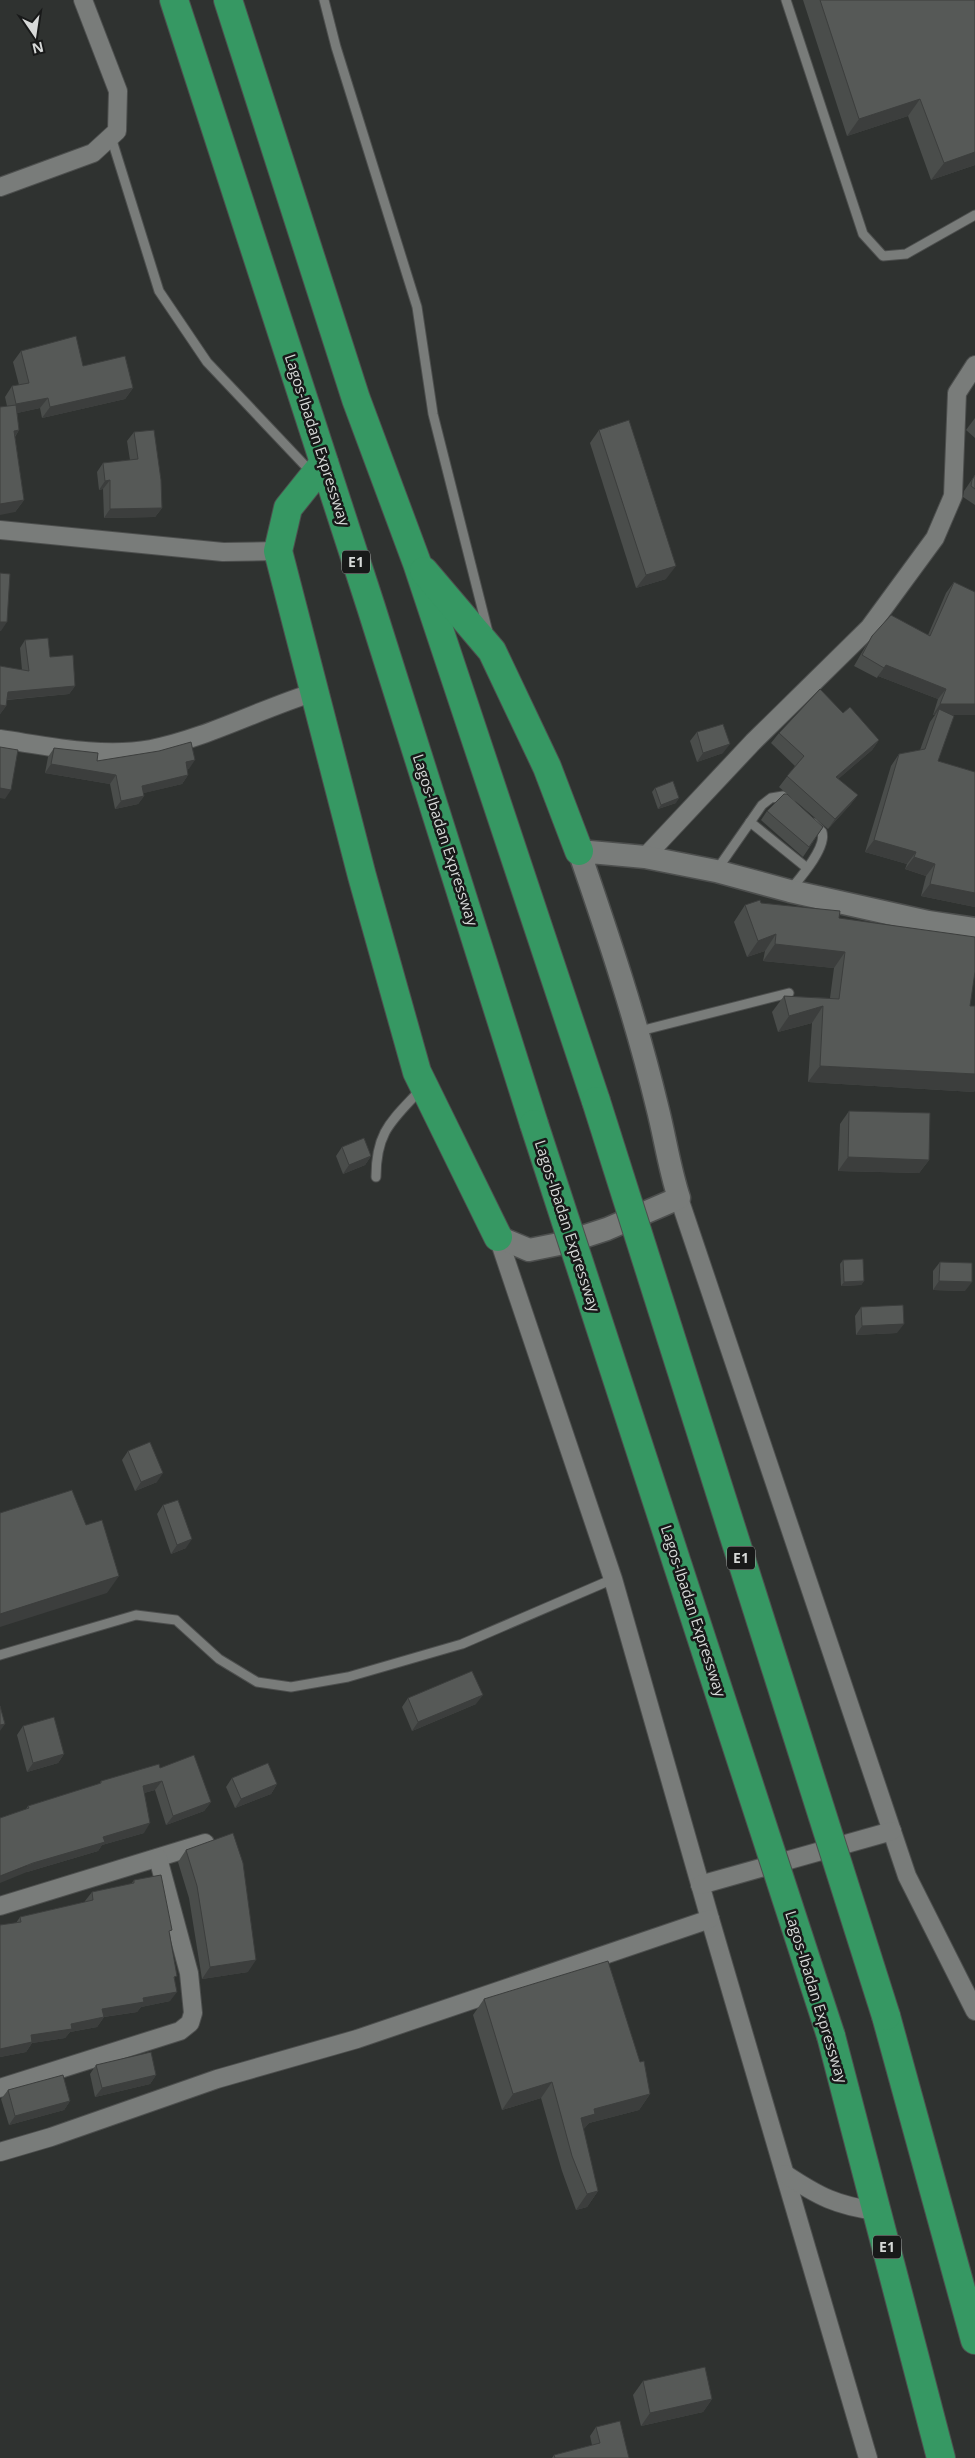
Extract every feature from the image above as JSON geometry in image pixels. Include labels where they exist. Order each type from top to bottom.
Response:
[{"type":"highway","name":"Lagos-Ibadan Expressway","points":[[174,0],[320,470],[831,2036],[941,2458]]},
{"type":"highway","name":"E1","points":[[228,0],[356,399],[416,563],[596,1101],[886,2016],[975,2340]]},
{"type":"highway","points":[[320,470],[288,508],[278,551],[362,876],[417,1072],[498,1237]]},
{"type":"highway","points":[[416,563],[492,651],[547,767],[579,851]]},
{"type":"street","points":[[0,187],[93,153],[117,131],[118,91],[83,0]]},
{"type":"street","points":[[645,857],[753,742],[869,628],[935,538],[953,496],[957,393],[975,366]]},
{"type":"street","points":[[0,530],[223,552],[278,551]]},
{"type":"street","points":[[0,739],[84,752],[150,749],[208,732],[276,704],[315,692]]},
{"type":"street","points":[[975,929],[928,922],[790,891],[716,870],[645,857],[579,851],[610,940],[658,1107],[669,1168],[907,1876],[975,2012]]},
{"type":"street","points":[[498,1237],[529,1250],[607,1229],[679,1198]]},
{"type":"street","points":[[498,1237],[614,1579],[700,1885],[868,2458]]},
{"type":"street","points":[[700,1885],[892,1831]]},
{"type":"street","points":[[0,1906],[205,1843]]},
{"type":"street","points":[[0,2088],[180,2031],[190,2023],[193,2012],[189,1973],[158,1858]]},
{"type":"street","points":[[0,2152],[51,2137],[217,2080],[357,2039],[710,1919]]},
{"type":"street","points":[[785,2174],[814,2194],[848,2208],[877,2211]]},
{"type":"lane","points":[[324,0],[336,47],[417,307],[433,414],[492,651]]},
{"type":"lane","points":[[786,0],[863,234],[883,256],[906,254],[975,215]]},
{"type":"lane","points":[[111,137],[160,291],[207,362],[320,470]]},
{"type":"lane","points":[[716,870],[762,805],[777,796],[783,796],[824,836],[807,868],[790,891]]},
{"type":"lane","points":[[750,822],[807,868]]},
{"type":"lane","points":[[636,1032],[789,993]]},
{"type":"lane","points":[[376,1177],[379,1141],[390,1122],[424,1086]]},
{"type":"lane","points":[[0,1655],[136,1615],[176,1620],[219,1659],[257,1682],[291,1687],[348,1677],[462,1644],[614,1579]]},
{"type":"building","points":[[820,0],[975,0],[975,152],[944,163],[920,99],[859,119]]},
{"type":"building","points":[[76,336],[83,366],[125,356],[133,388],[50,407],[48,398],[16,404],[12,386],[29,383],[21,351]]},
{"type":"building","points":[[16,405],[19,430],[14,431],[24,500],[0,504],[0,407]]},
{"type":"building","points":[[629,420],[676,566],[646,575],[599,430]]},
{"type":"building","points":[[154,430],[161,480],[162,508],[110,509],[110,480],[105,481],[103,463],[138,459],[134,432]]},
{"type":"building","points":[[975,475],[975,489],[971,486]]},
{"type":"building","points":[[0,573],[10,574],[7,622],[0,622]]},
{"type":"building","points":[[954,582],[975,592],[975,704],[940,704],[946,689],[886,665],[884,668],[862,655],[872,636],[891,615],[930,636]]},
{"type":"building","points":[[48,638],[50,657],[73,655],[75,686],[8,692],[6,706],[0,705],[0,666],[29,671],[25,640]]},
{"type":"building","points":[[820,689],[843,713],[850,707],[879,740],[836,777],[858,795],[835,819],[787,776],[804,756],[779,733]]},
{"type":"building","points":[[939,709],[954,716],[938,761],[975,772],[975,893],[930,884],[935,864],[914,857],[916,852],[874,840],[899,754],[925,749]]},
{"type":"building","points":[[723,724],[730,744],[703,753],[697,732]]},
{"type":"building","points":[[191,742],[195,760],[186,762],[188,775],[142,786],[144,796],[121,801],[116,775],[51,764],[54,748],[98,753],[97,761],[159,751]]},
{"type":"building","points":[[0,747],[18,750],[11,790],[0,788]]},
{"type":"building","points":[[673,781],[679,798],[661,805],[655,788]]},
{"type":"building","points":[[784,794],[787,794],[823,827],[809,847],[767,811]]},
{"type":"building","points":[[760,900],[761,903],[840,911],[839,918],[975,937],[975,972],[970,1006],[975,1006],[975,1074],[820,1066],[823,1006],[789,1016],[784,996],[839,999],[845,952],[775,944],[776,934],[758,941],[745,905]]},
{"type":"building","points":[[849,1111],[930,1113],[929,1160],[848,1157]]},
{"type":"building","points":[[364,1138],[371,1156],[349,1165],[342,1147]]},
{"type":"building","points":[[863,1259],[864,1281],[844,1282],[843,1260]]},
{"type":"building","points":[[940,1262],[972,1263],[972,1282],[939,1281]]},
{"type":"building","points":[[903,1305],[904,1324],[862,1326],[861,1307]]},
{"type":"building","points":[[150,1442],[163,1473],[141,1482],[128,1451]]},
{"type":"building","points":[[72,1490],[86,1525],[102,1520],[119,1576],[0,1614],[0,1513]]},
{"type":"building","points":[[178,1500],[192,1539],[177,1545],[163,1505]]},
{"type":"building","points":[[472,1671],[483,1695],[418,1722],[408,1698]]},
{"type":"building","points":[[0,1706],[5,1724],[0,1725]]},
{"type":"building","points":[[54,1717],[64,1754],[33,1763],[23,1726]]},
{"type":"building","points":[[194,1755],[211,1802],[173,1816],[162,1781],[143,1786],[150,1823],[103,1837],[105,1842],[33,1863],[0,1876],[0,1818],[29,1808],[28,1806],[101,1783],[101,1781],[159,1764],[160,1768]]},
{"type":"building","points":[[268,1763],[277,1784],[241,1799],[232,1778]]},
{"type":"building","points":[[233,1833],[243,1863],[256,1960],[210,1967],[197,1886],[186,1850]]},
{"type":"building","points":[[161,1875],[172,1930],[169,1931],[177,1976],[174,1977],[177,1992],[143,1998],[144,2002],[102,2009],[104,2017],[71,2024],[72,2029],[31,2035],[32,2042],[0,2049],[0,1925],[21,1922],[20,1917],[93,1900],[92,1892],[134,1883],[134,1880]]},
{"type":"building","points":[[608,1961],[640,2062],[644,2061],[650,2094],[594,2109],[595,2114],[581,2118],[598,2191],[587,2194],[572,2156],[552,2082],[513,2094],[484,1999]]},
{"type":"building","points":[[151,2052],[156,2075],[102,2088],[96,2065]]},
{"type":"building","points":[[63,2075],[70,2101],[15,2116],[8,2090]]},
{"type":"building","points":[[705,2367],[712,2399],[650,2413],[643,2381]]},
{"type":"building","points":[[620,2421],[629,2458],[555,2458],[554,2455],[600,2443],[596,2427]]}]
